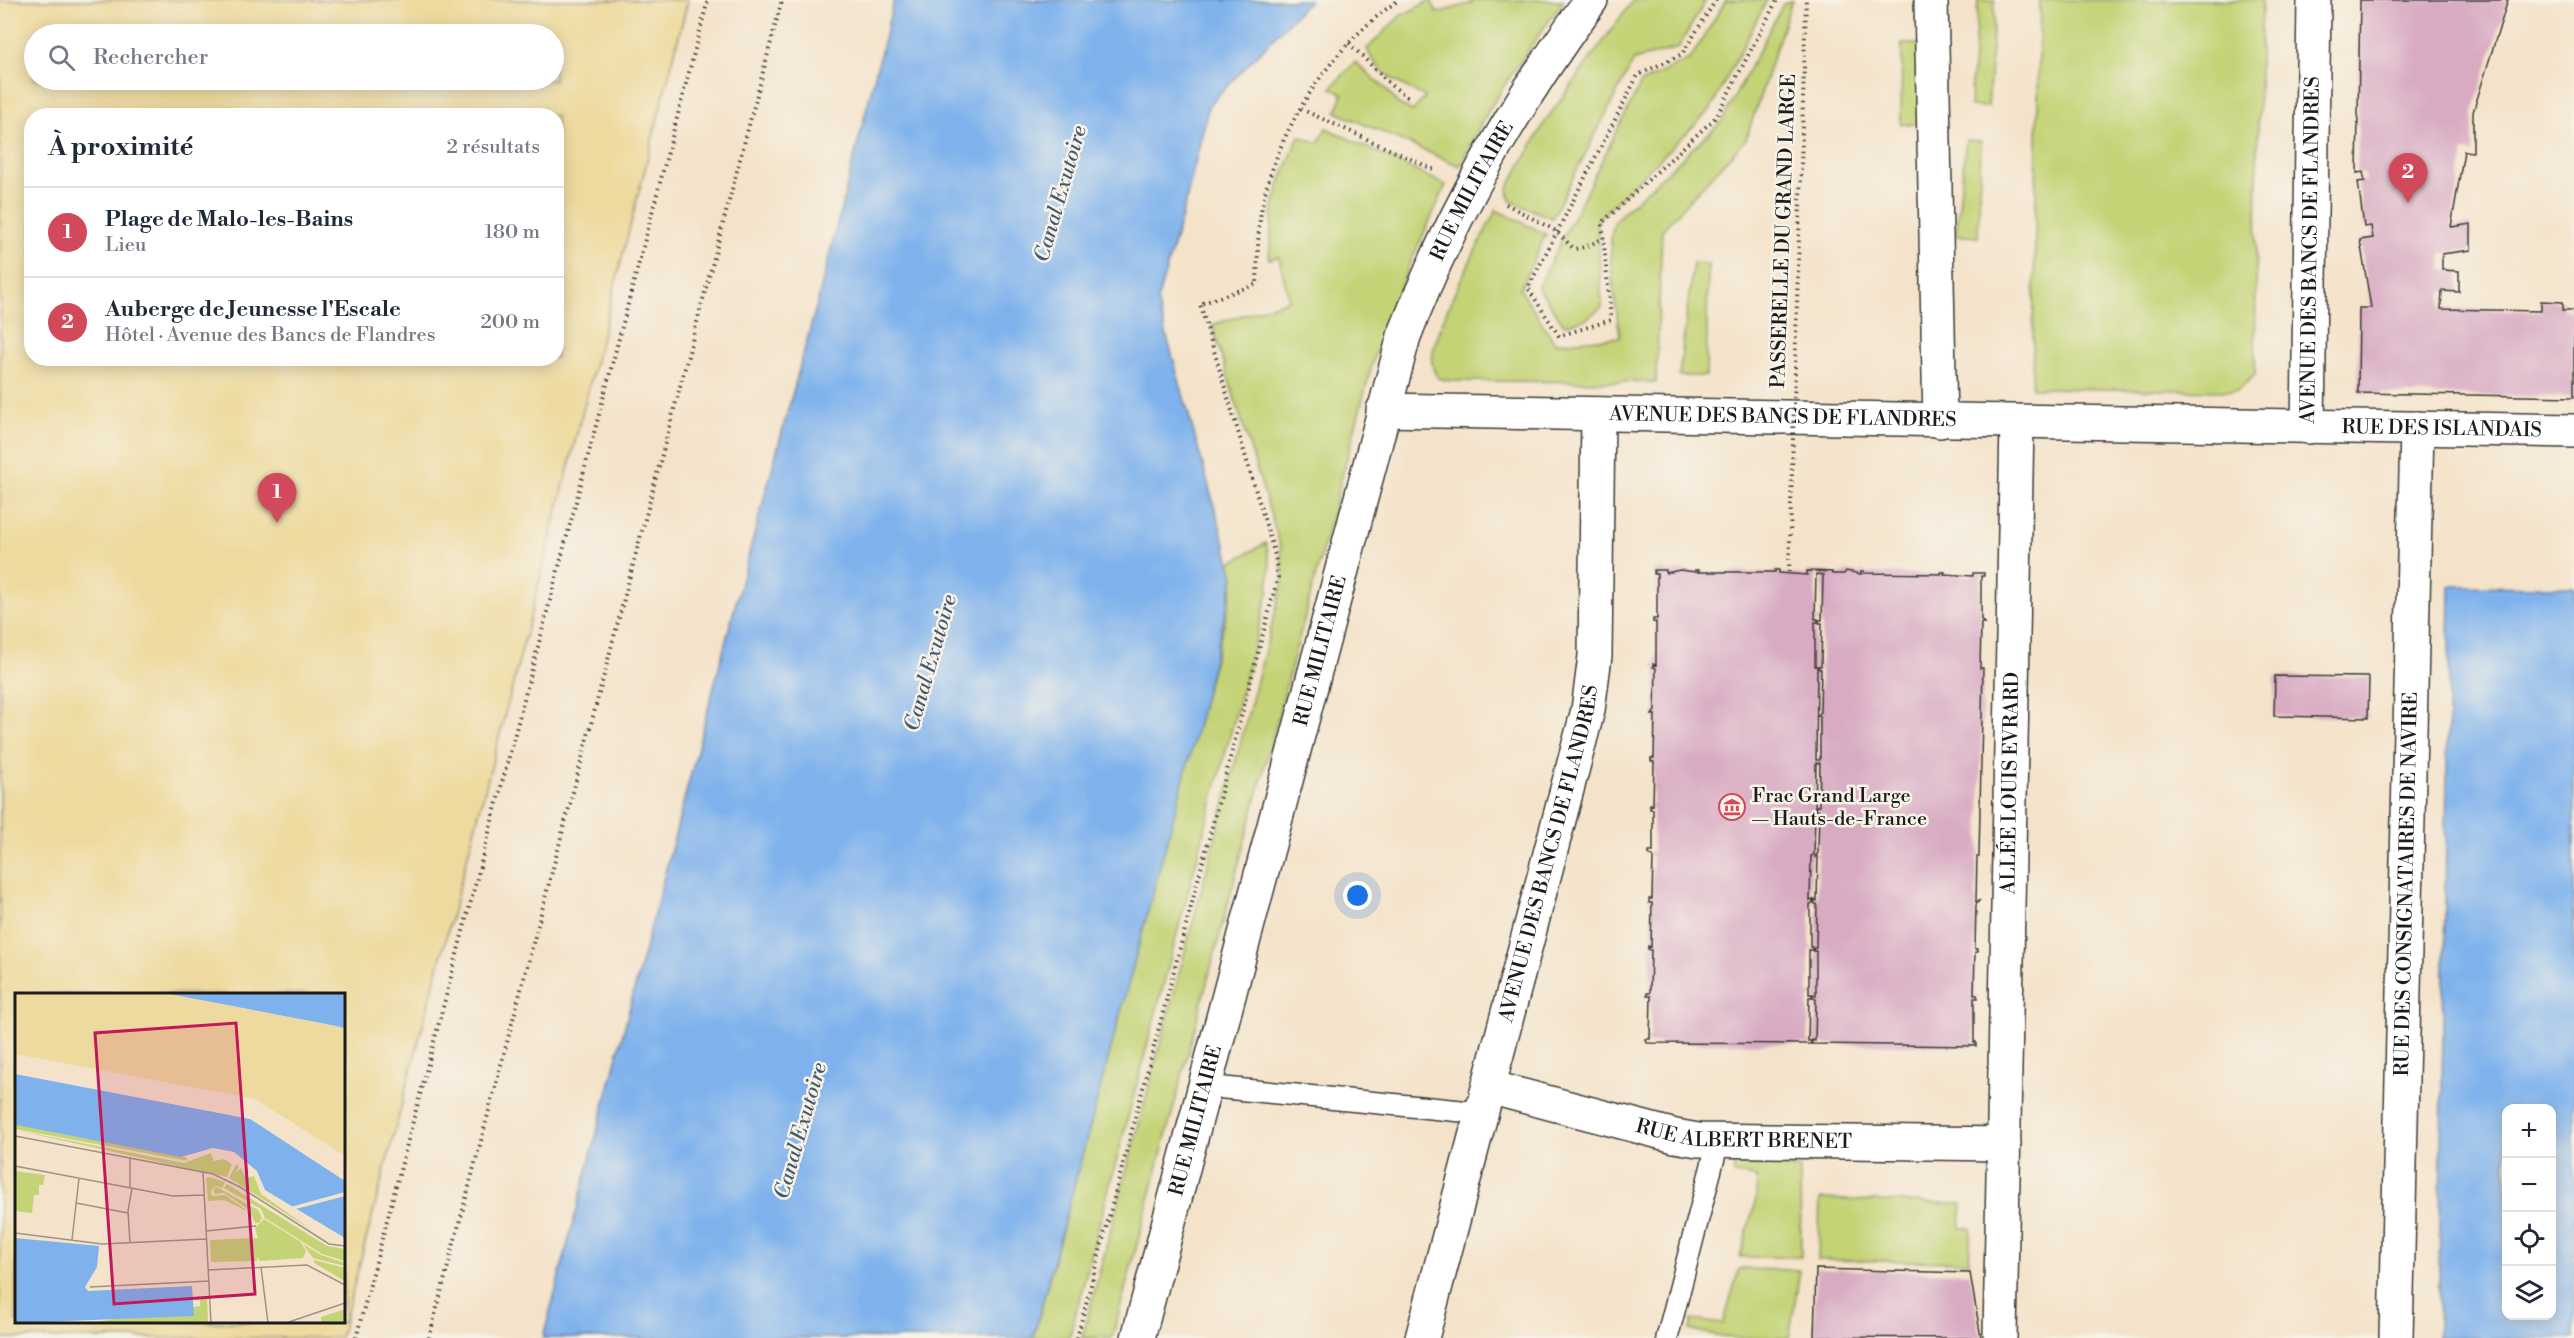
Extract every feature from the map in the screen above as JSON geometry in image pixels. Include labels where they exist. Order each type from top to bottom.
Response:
[{"type":"street","name":"RUE MILITAIRE","points":[[1137,1338],[1383,410],[1411,318],[1471,187],[1527,91],[1591,0]]},
{"type":"street","points":[[1931,0],[1940,421]]},
{"type":"street","name":"AVENUE DES BANCS DE FLANDRES","points":[[1422,1338],[1580,742],[1591,692],[1595,656],[1598,414],[2308,427],[2314,0]]},
{"type":"street","points":[[1383,410],[1598,414]]},
{"type":"street","name":"ALLÉE LOUIS EVRARD","points":[[2000,1338],[2017,422]]},
{"type":"street","name":"RUE DES ISLANDAIS","points":[[2308,427],[2574,431]]},
{"type":"street","name":"RUE DES CONSIGNATAIRES DE NAVIRE","points":[[2396,1338],[2417,428]]},
{"type":"street","name":"RUE ALBERT BRENET","points":[[1485,1100],[1675,1136],[1719,1142],[2004,1144]]},
{"type":"lane","points":[[1204,1086],[1485,1100]]},
{"type":"lane","points":[[1667,1338],[1719,1142]]},
{"type":"path","points":[[356,1338],[708,0]]},
{"type":"path","points":[[429,1338],[782,0]]},
{"type":"path","points":[[1077,1338],[1278,577],[1275,555],[1200,304],[1257,284],[1259,225],[1264,193],[1277,158],[1301,109],[1317,84],[1349,44],[1379,14],[1399,0]]},
{"type":"path","points":[[1716,0],[1682,54],[1638,75],[1528,288],[1559,336],[1611,320],[1602,223],[1716,117],[1777,0]]},
{"type":"path","name":"PASSERELLE DU GRAND LARGE","points":[[1789,572],[1806,0]]},
{"type":"path","points":[[1349,44],[1385,80],[1411,99]]},
{"type":"path","points":[[1301,109],[1471,187]]},
{"type":"path","points":[[1508,205],[1556,231],[1574,249],[1585,247],[1604,238]]},
{"type":"green space","points":[[1431,0],[1437,13],[1472,3],[1471,0],[1564,0],[1494,101],[1460,166],[1336,112],[1343,94],[1331,88],[1355,62],[1386,89],[1398,104],[1413,111],[1425,97],[1384,73],[1367,49],[1400,16]]},
{"type":"green space","points":[[1633,0],[1706,0],[1678,48],[1634,60],[1552,218],[1510,201],[1508,188],[1547,119]]},
{"type":"green space","points":[[1726,0],[1767,0],[1710,110],[1597,220],[1602,307],[1586,319],[1564,325],[1538,287],[1641,83],[1691,58]]},
{"type":"green space","points":[[1792,0],[1746,139],[1662,230],[1656,382],[1451,381],[1438,378],[1432,360],[1440,327],[1458,285],[1496,210],[1546,234],[1520,289],[1555,343],[1620,337],[1611,260],[1612,231],[1616,219],[1722,121],[1783,4]]},
{"type":"green space","points":[[1978,0],[1995,0],[1988,107],[1970,106]]},
{"type":"green space","points":[[2040,0],[2262,0],[2257,159],[2255,375],[2237,391],[2032,388]]},
{"type":"green space","points":[[1902,44],[1925,44],[1925,124],[1901,124]]},
{"type":"green space","points":[[1326,128],[1446,185],[1407,270],[1374,357],[1112,1338],[1082,1338],[1283,583],[1281,548],[1212,325],[1289,300],[1279,257],[1269,259],[1273,206],[1299,136],[1318,143]]},
{"type":"green space","points":[[1966,140],[1981,141],[1978,237],[1956,235]]},
{"type":"green space","points":[[1693,263],[1708,264],[1706,376],[1679,376]]},
{"type":"green space","points":[[1266,543],[1270,566],[1268,593],[1069,1338],[1033,1338],[1229,606],[1234,577],[1230,563]]},
{"type":"green space","points":[[1734,1163],[1800,1168],[1801,1257],[1740,1257],[1756,1199],[1757,1177],[1734,1174]]},
{"type":"green space","points":[[1820,1199],[1962,1204],[1960,1228],[1971,1228],[1969,1262],[1818,1260]]},
{"type":"green space","points":[[1739,1269],[1800,1270],[1789,1338],[1732,1338],[1690,1330],[1692,1320],[1723,1324]]},
{"type":"sand","points":[[0,0],[688,0],[512,688],[345,1319],[345,993],[15,993],[15,1323],[344,1323],[340,1338],[0,1338]]},
{"type":"water","name":"Canal Exutoire","points":[[894,0],[1310,0],[1209,105],[1185,205],[1157,301],[1234,577],[1192,748],[1033,1338],[543,1338],[741,583],[818,300]]},
{"type":"water","points":[[2450,586],[2574,587],[2574,1338],[2438,1338]]},
{"type":"building","points":[[2360,0],[2508,0],[2473,112],[2473,152],[2464,151],[2451,227],[2471,224],[2471,250],[2442,254],[2442,270],[2459,271],[2459,292],[2442,291],[2441,309],[2541,311],[2541,301],[2563,302],[2563,310],[2574,310],[2574,397],[2358,393],[2359,308],[2371,308],[2360,240],[2373,238],[2371,226],[2364,227],[2358,182],[2365,181],[2363,172],[2357,173]]},
{"type":"building","points":[[1654,570],[1666,570],[1666,573],[1680,570],[1775,572],[1779,570],[1779,573],[1807,575],[1807,571],[1832,572],[1832,574],[1844,574],[1846,571],[1861,574],[1861,571],[1864,573],[1941,574],[1945,572],[1944,574],[1973,576],[1973,573],[1984,573],[1984,576],[1981,576],[1981,620],[1984,623],[1981,623],[1980,668],[1983,668],[1976,902],[1979,901],[1976,905],[1975,949],[1978,949],[1978,952],[1975,952],[1974,995],[1978,998],[1974,998],[1974,1043],[1976,1042],[1976,1046],[1812,1044],[1812,1040],[1815,1041],[1816,998],[1812,994],[1812,997],[1809,997],[1808,1041],[1811,1041],[1811,1044],[1647,1043],[1646,1039],[1650,1039],[1651,996],[1647,996],[1647,993],[1650,993],[1651,950],[1648,946],[1651,947],[1652,903],[1649,903],[1649,899],[1652,899],[1653,856],[1649,855],[1649,852],[1653,852],[1653,809],[1650,809],[1650,804],[1653,805],[1654,762],[1651,758],[1654,758],[1655,715],[1652,715],[1655,711],[1656,668],[1653,667],[1653,664],[1656,665],[1656,622],[1653,622],[1653,619],[1657,619],[1657,574],[1654,574]],"holes":[[[1816,574],[1823,575],[1822,620],[1819,620],[1819,623],[1822,623],[1821,666],[1818,666],[1821,669],[1820,713],[1817,716],[1820,716],[1820,760],[1816,760],[1815,622],[1818,622],[1818,619],[1815,619]],[[1816,763],[1820,763],[1819,806],[1816,806],[1816,811],[1819,810],[1818,853],[1815,857],[1818,857],[1817,901],[1814,900],[1817,904],[1816,948],[1813,951],[1816,951],[1816,995],[1809,994],[1809,950],[1812,950],[1810,947],[1810,904],[1813,903],[1813,900],[1810,901],[1811,856],[1814,855]]]},
{"type":"building","points":[[2275,676],[2369,677],[2368,718],[2274,716]]},
{"type":"building","points":[[1816,1269],[1970,1273],[1981,1338],[1814,1337]]},
{"type":"place","name":"Auberge de Jeunesse l'Escale","points":[[2408,203]]},
{"type":"place","name":"Plage de Malo-les-Bains","points":[[277,523]]},
{"type":"place","name":"Frac Grand Large — Hauts-de-France","points":[[1732,807]]}]
